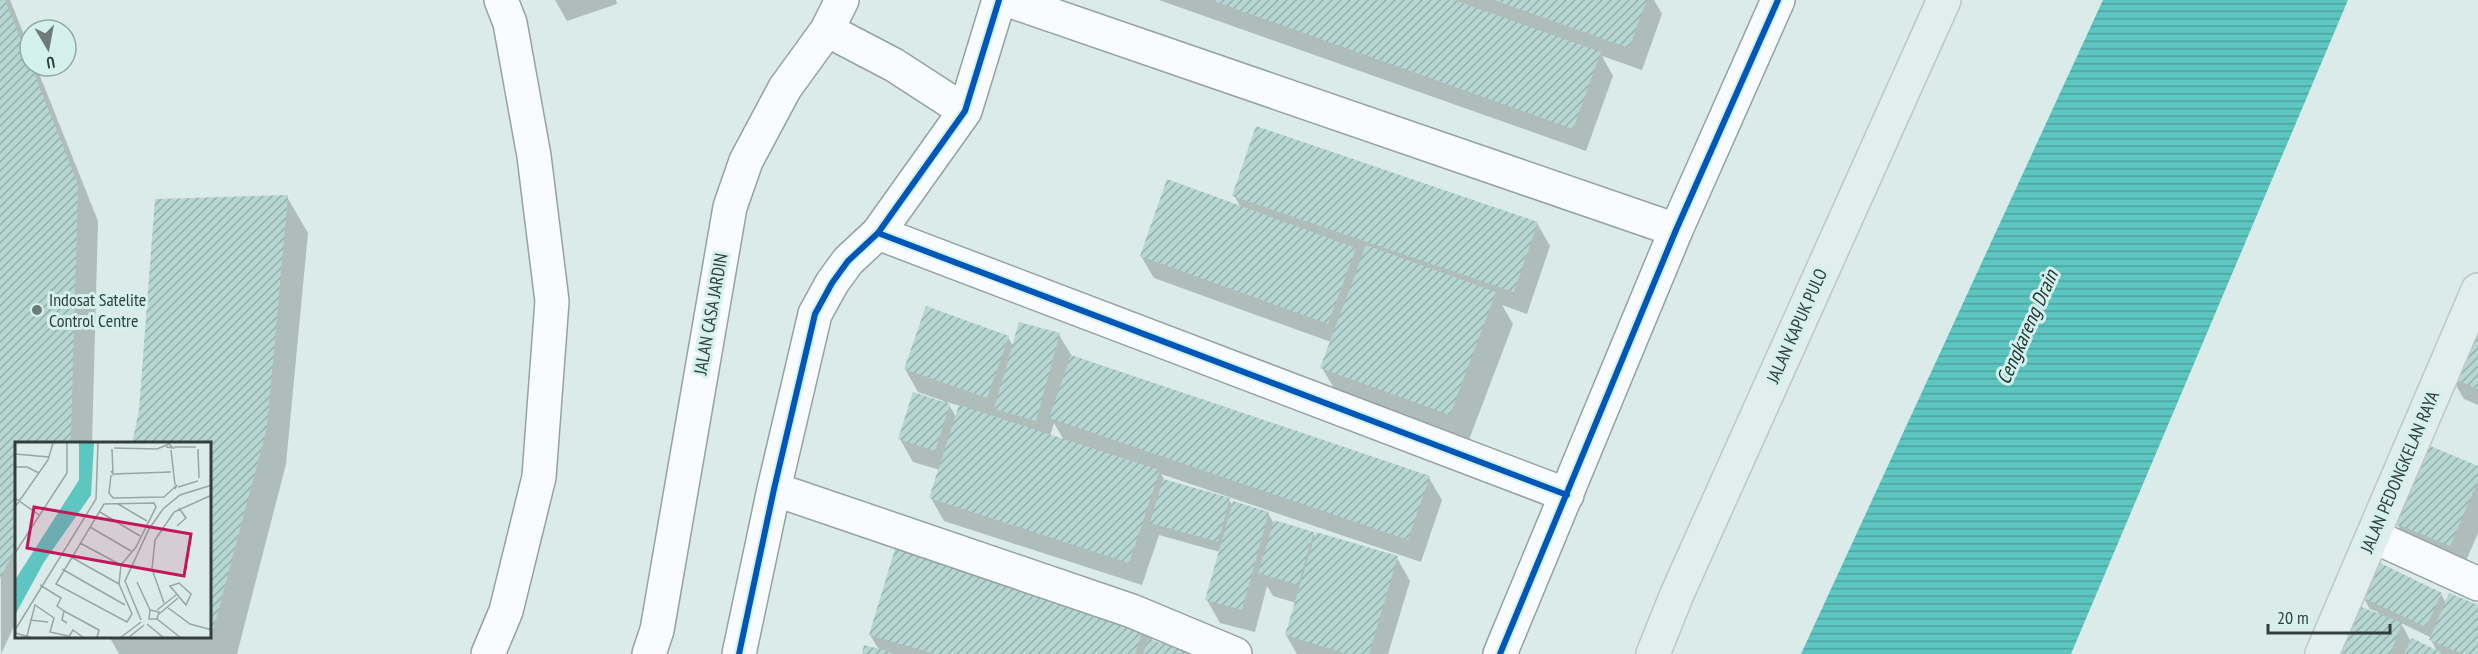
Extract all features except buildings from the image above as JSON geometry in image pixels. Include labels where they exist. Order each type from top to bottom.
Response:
[{"type":"main road","name":"JALAN KAPUK PULO","points":[[1653,654],[1687,572],[1944,0]]},
{"type":"main road","name":"JALAN PEDONGKELAN RAYA","points":[[2322,654],[2478,290]]},
{"type":"street","points":[[488,654],[506,610],[539,477],[552,300],[534,156],[510,23],[501,0]]},
{"type":"street","name":"JALAN CASA JARDIN","points":[[649,654],[657,630],[730,207],[746,161],[785,88],[827,30],[842,0]]},
{"type":"street","points":[[739,654],[774,489],[815,314],[832,283],[848,261],[878,233],[965,111],[999,0]]},
{"type":"street","points":[[1008,0],[1676,230]]},
{"type":"street","points":[[1500,654],[1676,230],[1778,0]]},
{"type":"street","points":[[827,30],[894,65],[965,111]]},
{"type":"street","points":[[878,233],[1567,495]]},
{"type":"street","points":[[774,489],[1132,611],[1235,654]]},
{"type":"street","points":[[2373,536],[2478,584]]},
{"type":"water","name":"Cengkareng Drain","points":[[2103,0],[2348,0],[2071,654],[1801,654]]},
{"type":"cycle path","points":[[739,654],[774,489],[815,314],[832,283],[848,261],[878,233],[965,111],[999,0]]},
{"type":"cycle path","points":[[1500,654],[1676,230],[1778,0]]},
{"type":"cycle path","points":[[878,233],[1567,495]]},
{"type":"place","name":"Indosat Satelite Control Centre","points":[[37,310]]}]
